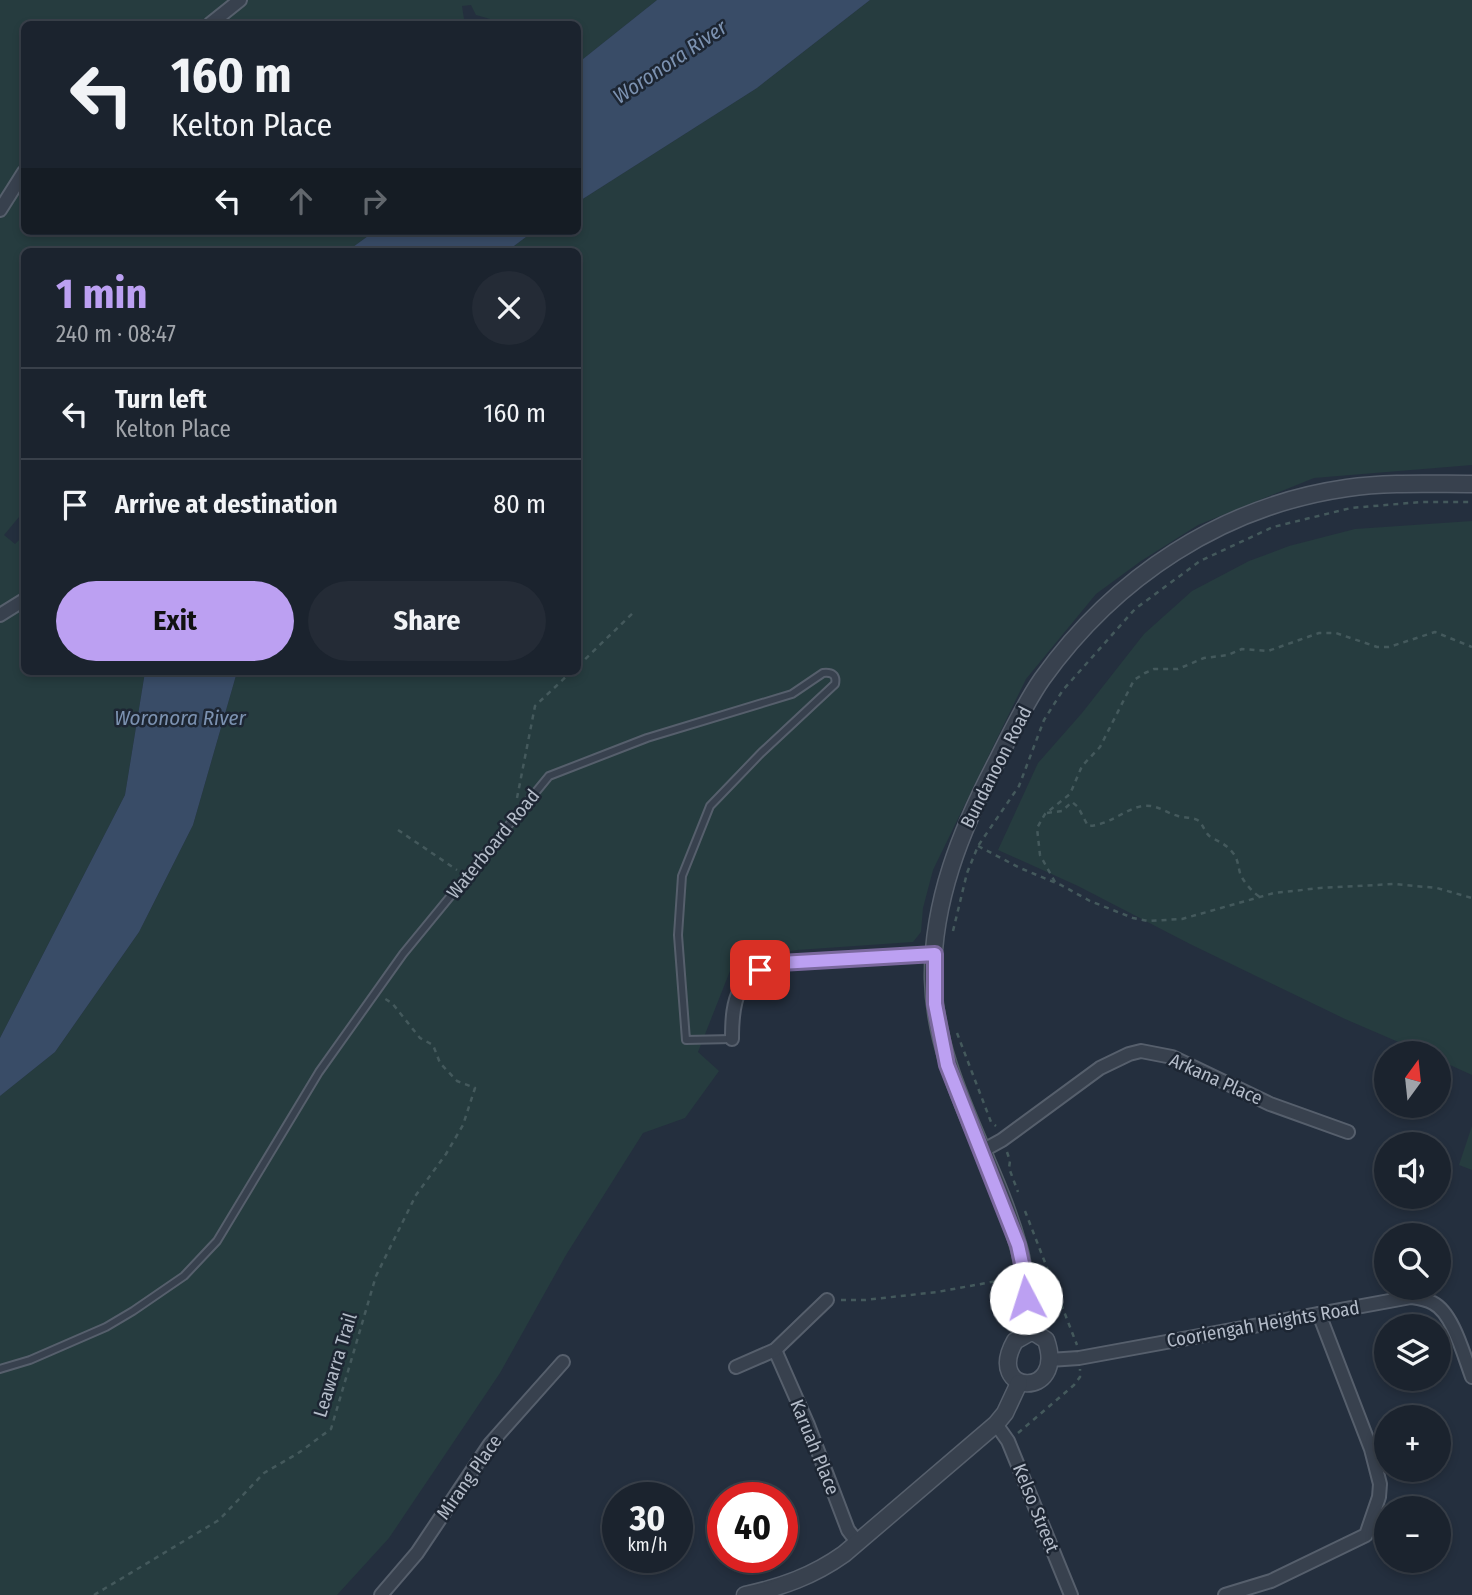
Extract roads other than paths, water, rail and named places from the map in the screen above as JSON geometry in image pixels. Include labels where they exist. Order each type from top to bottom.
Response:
[{"type":"street","points":[[214,21],[240,0]]},
{"type":"street","points":[[0,210],[21,177]]},
{"type":"street","name":"Bundanoon Road","points":[[1029,1333],[1025,1277],[1018,1245],[944,1051],[935,1004],[935,954],[939,916],[954,858],[975,805],[1003,750],[1026,706],[1049,671],[1082,630],[1127,585],[1205,533],[1272,505],[1307,496],[1378,484],[1472,484]]},
{"type":"street","points":[[0,615],[21,602]]},
{"type":"street","points":[[732,1039],[735,998],[747,981],[760,970],[780,963],[935,954]]},
{"type":"street","name":"Arkana Place","points":[[982,1151],[1002,1140],[1100,1068],[1141,1051],[1172,1057],[1270,1104],[1348,1132]]},
{"type":"street","name":"Cooriengah Heights Road","points":[[1049,1360],[1079,1358],[1411,1297],[1436,1304],[1453,1327],[1472,1377]]},
{"type":"street","points":[[736,1367],[775,1350],[827,1300]]},
{"type":"street","points":[[1225,1595],[1271,1581],[1366,1535],[1379,1497],[1380,1484],[1371,1449],[1319,1314]]},
{"type":"street","points":[[1029,1333],[1035,1333],[1046,1340],[1049,1360],[1043,1378],[1035,1384],[1019,1383],[1011,1375],[1009,1359],[1015,1340],[1029,1333]]},
{"type":"street","name":"Karuah Place","points":[[775,1350],[808,1425],[848,1530],[858,1543]]},
{"type":"street","name":"Mirang Place","points":[[380,1595],[417,1553],[489,1444],[563,1362]]},
{"type":"street","points":[[746,1595],[779,1591],[823,1569],[858,1543],[996,1424],[1019,1383]]},
{"type":"street","name":"Kelso Street","points":[[996,1424],[1008,1441],[1071,1595]]},
{"type":"lane","name":"Waterboard Road","points":[[0,1369],[30,1360],[106,1327],[184,1276],[217,1241],[319,1072],[375,993],[403,954],[549,776],[647,738],[792,694],[823,673],[833,674],[835,684],[761,753],[710,806],[682,876],[678,935],[686,1040],[732,1039]]},
{"type":"water","name":"Woronora River","points":[[657,0],[870,0],[757,88],[581,200],[581,61]]},
{"type":"water","points":[[369,235],[529,235],[511,248],[352,248]]},
{"type":"water","name":"Woronora River","points":[[145,675],[236,675],[193,825],[139,932],[55,1052],[0,1096],[0,1038],[125,795]]}]
